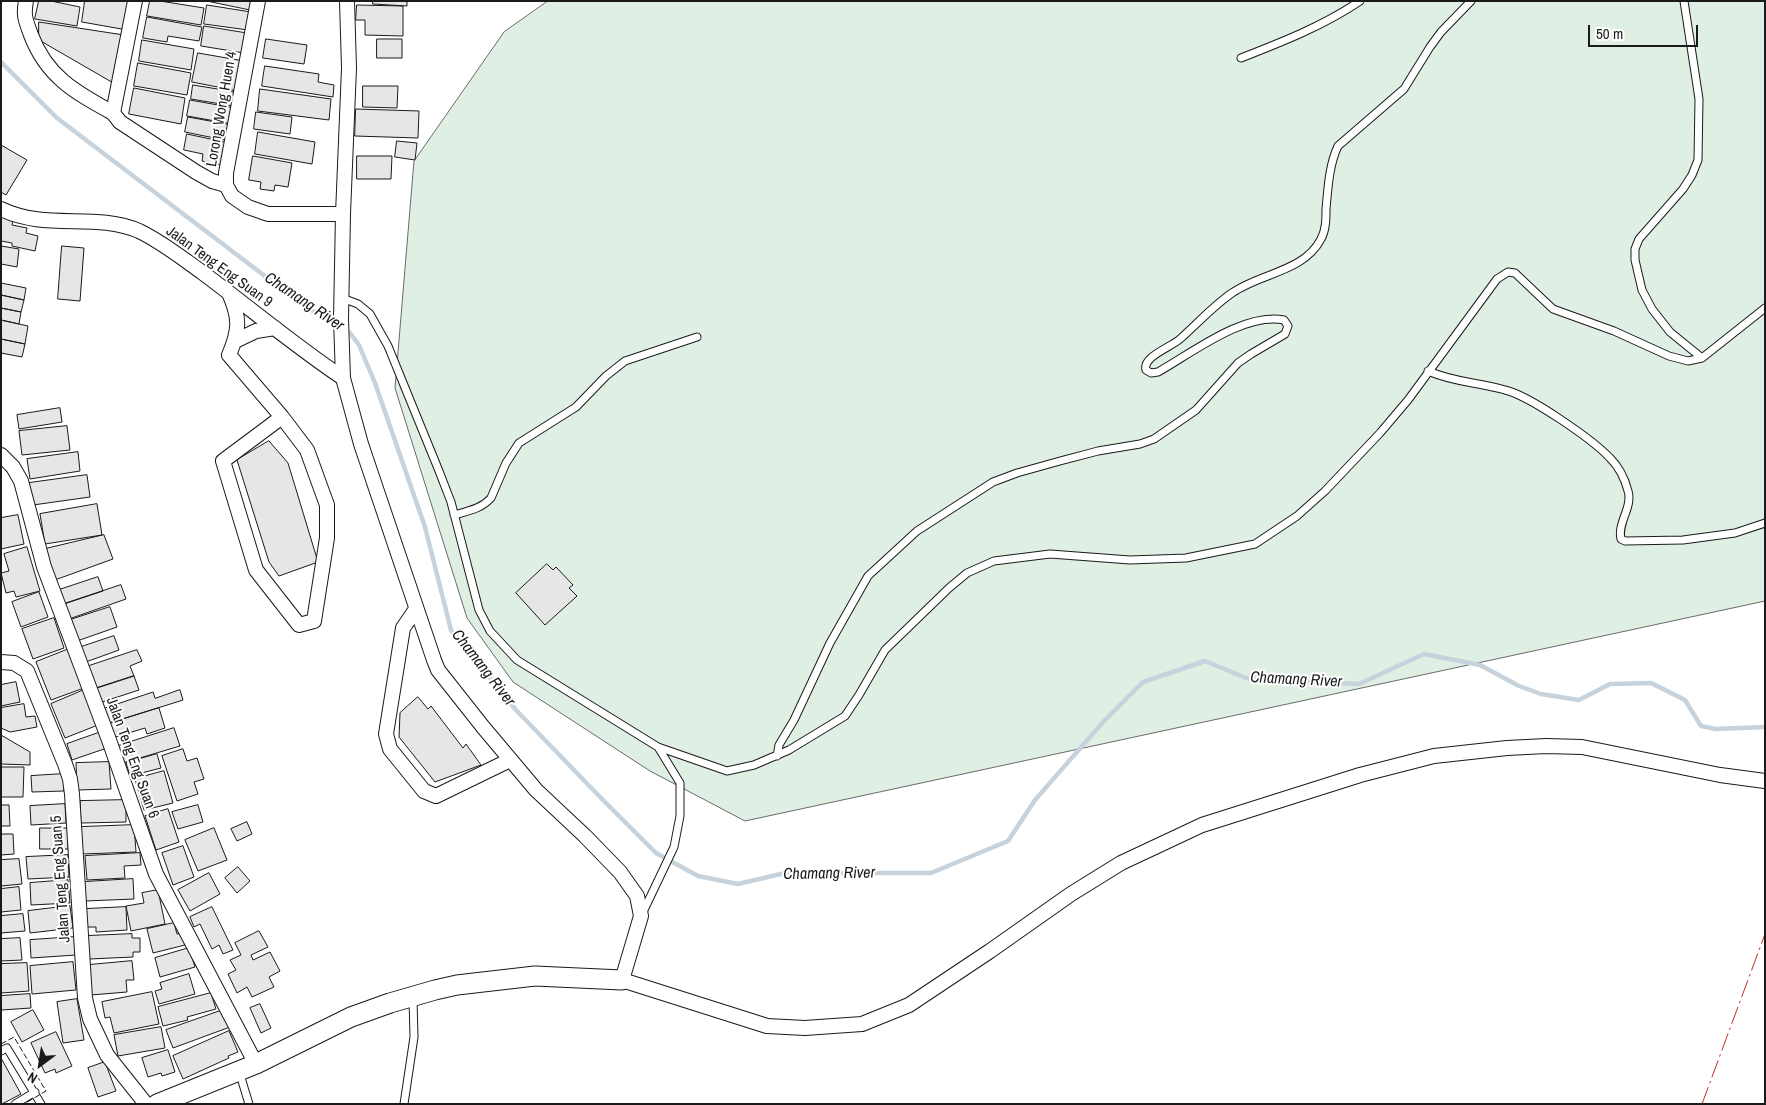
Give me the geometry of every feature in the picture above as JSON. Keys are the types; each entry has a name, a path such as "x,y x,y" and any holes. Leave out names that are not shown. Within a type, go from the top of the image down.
{"street":[{"path":"26,1 24,13 38,52 53,71 75,91 112,113 120,122 196,172 212,181 226,185"},
{"path":"112,113 135,1"},
{"name":"Lorong Wong Huen 4","path":"258,1 226,172 226,185 232,196 240,202 268,214 343,214"},
{"path":"347,1 349,68 343,214 341,347 343,378 361,444 438,670 536,790 586,836 620,872 637,896 641,916 622,980"},
{"name":"Jalan Teng Eng Suan 9","path":"1,209 20,218 39,221 127,226 154,239 343,378"},
{"path":"229,293 238,320 235,341 229,355 282,418 307,450 326,505 327,538 314,621 299,625 256,570 223,461 282,418"},
{"path":"235,341 256,331 275,328"},
{"name":"Jalan Teng Eng Suan 6","path":"1,455 13,467 21,481 44,567 109,740 156,874 256,1064"},
{"path":"416,608 403,628 386,734 390,749 424,791 436,796 510,760"},
{"name":"Jalan Teng Eng Suan 5","path":"1,662 14,663 27,671 70,779 85,998 90,1019 107,1055 146,1104"},
{"path":"157,1104 256,1064 351,1017 413,996 457,985 535,976 622,980 767,1026 805,1028 862,1024 909,1005 990,952 1070,894 1121,863 1202,825 1360,775 1434,756 1507,748 1546,746 1582,748 1720,775 1765,781"}],"lane":[{"path":"1241,58 1314,27 1360,1"},
{"path":"777,756 779,745 794,720 830,643 868,576 917,531 992,482 1051,463 1098,451 1140,444 1154,439 1196,410 1238,364 1285,334 1288,326 1284,320 1273,318 1259,320 1221,335 1158,372 1151,373 1146,370 1145,366 1147,361 1172,346 1230,294 1254,281 1291,266 1314,250 1324,232 1329,178 1334,154 1338,146 1404,89 1440,32 1470,1"},
{"path":"1684,1 1698,92 1698,160 1692,175 1683,189 1639,239 1635,250 1635,260 1642,290 1652,309 1670,332 1702,358"},
{"path":"342,298 362,307 370,314 399,372 436,462 454,515 479,610 490,631 503,647 517,660 658,747 727,771 754,765 777,756 845,716 885,650 967,573 994,561 1050,554 1130,560 1186,558 1255,544 1297,516 1352,464 1397,413 1497,279 1512,272 1522,279 1546,304 1561,313 1614,331 1678,359 1702,358 1765,308"},
{"path":"454,515 477,508 491,498 512,452 519,443 576,407 617,367 631,359 697,337"},
{"path":"1428,371 1446,379 1511,392 1538,406 1599,447 1616,465 1628,491 1628,504 1620,532 1621,539 1625,541 1683,540 1735,533 1765,524"},
{"path":"641,916 674,847 680,816 680,783 658,747"},
{"path":"404,1104 414,1037 413,996"},
{"path":"1,1051 7,1048 41,1104"},
{"path":"239,1071 249,1104"},
{"path":"14,1104 35,1092"}],"green space":[{"path":"548,1 1765,1 1765,601 745,821 650,771 513,682 467,618 395,388 414,161 504,32"}],"building":[{"path":"39,1 51,1 80,7 77,26 35,19"},
{"path":"85,1 131,1 127,30 82,22"},
{"path":"150,1 204,8 201,25 147,16"},
{"path":"207,1 254,1 252,10"},
{"path":"373,1 407,1 407,6 373,4"},
{"path":"207,5 251,12 248,30 204,24"},
{"path":"357,5 403,6 403,36 365,35 365,20 356,20"},
{"path":"147,17 202,27 199,41 168,36 167,42 143,38"},
{"path":"39,22 124,35 115,84 39,40"},
{"path":"204,26 247,33 244,53 201,46"},
{"path":"266,39 307,45 304,64 263,58"},
{"path":"377,39 402,39 402,58 377,58"},
{"path":"142,40 194,49 191,70 139,61"},
{"path":"198,53 244,61 238,91 192,82"},
{"path":"138,63 191,73 187,95 134,86"},
{"path":"265,66 319,74 318,82 334,85 333,97 262,86"},
{"path":"193,85 236,92 233,106 191,99"},
{"path":"363,86 398,86 397,108 363,107"},
{"path":"134,88 185,98 181,124 129,114"},
{"path":"260,89 331,99 329,120 258,111"},
{"path":"190,100 235,108 232,124 187,116"},
{"path":"356,109 419,111 418,138 355,136"},
{"path":"256,112 292,117 290,134 254,129"},
{"path":"188,117 232,125 229,141 185,132"},
{"path":"258,132 315,142 312,164 255,154"},
{"path":"187,134 229,143 225,166 202,161 203,154 184,150"},
{"path":"397,141 417,143 415,160 395,157"},
{"path":"1,145 27,160 6,195 1,192"},
{"path":"253,156 292,163 288,187 275,185 274,191 260,189 261,182 249,180"},
{"path":"357,156 392,156 391,179 357,179"},
{"path":"1,210 14,216 12,225 27,228 26,233 38,236 35,251 12,246 12,243 1,241"},
{"path":"1,246 19,249 17,267 1,264"},
{"path":"62,246 84,248 80,301 58,299"},
{"path":"1,283 26,288 24,300 1,295"},
{"path":"1,295 24,300 21,312 1,308"},
{"path":"1,308 21,312 19,324 1,320"},
{"path":"1,320 28,326 25,344 1,339"},
{"path":"1,339 25,344 22,357 1,353"},
{"path":"60,408 62,422 19,429 17,415"},
{"path":"67,426 70,450 22,455 19,431"},
{"path":"269,441 288,463 318,562 279,576 269,562 237,460"},
{"path":"78,452 80,471 30,479 27,459"},
{"path":"87,475 90,497 33,505 29,483"},
{"path":"97,504 102,535 45,544 40,514"},
{"path":"18,515 24,544 1,549 1,518"},
{"path":"104,535 113,559 52,581 41,550"},
{"path":"27,547 40,591 16,597 14,591 6,593 1,573 9,571 4,554"},
{"path":"547,564 553,570 556,567 573,585 569,588 577,596 545,625 516,593"},
{"path":"98,577 103,591 64,604 59,590"},
{"path":"121,585 126,599 69,619 64,604"},
{"path":"39,592 48,617 21,627 12,602"},
{"path":"110,607 117,627 77,641 70,620"},
{"path":"54,618 64,648 33,659 22,629"},
{"path":"114,636 119,650 83,663 78,648"},
{"path":"69,649 84,688 51,700 36,662"},
{"path":"137,650 142,661 130,666 134,676 94,689 86,667"},
{"path":"134,676 139,690 99,703 94,689"},
{"path":"16,682 20,702 1,706 1,685"},
{"path":"84,690 98,725 65,738 51,704"},
{"path":"180,690 183,700 107,724 102,709 153,692 155,698"},
{"path":"418,697 428,709 431,706 463,748 466,744 481,765 435,782 399,737 400,713"},
{"path":"24,704 26,717 35,716 37,727 10,732 1,728 1,708"},
{"path":"159,708 165,728 147,734 145,728 112,738 107,724"},
{"path":"174,728 180,746 123,763 118,746"},
{"path":"101,732 107,748 72,760 67,744"},
{"path":"1,735 30,752 30,765 1,764"},
{"path":"183,749 187,761 197,758 204,779 194,782 198,794 177,801 162,756"},
{"path":"157,754 161,768 130,776 126,763"},
{"path":"109,762 111,789 77,790 76,763"},
{"path":"1,767 24,767 23,797 1,797"},
{"path":"164,771 173,803 144,810 135,779"},
{"path":"63,774 64,791 32,792 31,776"},
{"path":"126,800 126,822 81,823 80,801"},
{"path":"65,804 66,823 31,825 30,806"},
{"path":"1,805 9,805 10,826 1,826"},
{"path":"198,805 203,822 178,829 172,812"},
{"path":"168,809 179,842 156,850 145,816"},
{"path":"247,822 252,834 237,841 231,829"},
{"path":"134,825 136,852 82,854 81,827"},
{"path":"40,828 68,828 68,849 40,849"},
{"path":"214,828 227,860 198,871 185,840"},
{"path":"1,834 13,834 14,854 1,855"},
{"path":"183,846 194,877 173,885 162,853"},
{"path":"140,853 141,865 124,866 125,878 87,880 85,856"},
{"path":"68,855 69,877 28,879 26,857"},
{"path":"19,859 22,884 1,886 1,860"},
{"path":"238,867 250,881 237,893 225,878"},
{"path":"209,873 220,894 190,911 178,890"},
{"path":"133,879 134,899 85,901 84,882"},
{"path":"68,880 70,903 31,905 30,883"},
{"path":"19,887 21,910 1,912 1,889"},
{"path":"158,890 165,924 131,931 126,906 144,903 142,893"},
{"path":"70,906 73,928 30,933 28,911"},
{"path":"126,907 127,930 96,932 96,927 87,927 86,909"},
{"path":"212,907 233,950 223,954 219,945 212,949 200,924 194,927 190,917"},
{"path":"23,914 25,931 1,933 1,916"},
{"path":"174,923 177,934 182,933 185,945 153,953 147,929"},
{"path":"259,931 268,947 251,955 253,960 270,952 280,971 269,977 274,987 252,997 247,987 237,993 228,974 236,970 230,960 241,955 235,943"},
{"path":"132,934 132,938 140,938 140,952 133,952 133,957 89,959 87,936"},
{"path":"75,937 76,955 31,958 30,940"},
{"path":"20,938 22,960 1,961 1,939"},
{"path":"189,948 195,967 160,977 155,958"},
{"path":"132,961 134,980 126,980 127,992 91,995 89,965"},
{"path":"73,962 76,990 32,994 30,966"},
{"path":"27,963 29,991 1,993 1,964"},
{"path":"189,974 195,994 159,1004 155,991 162,989 160,983"},
{"path":"152,992 159,1024 114,1033 110,1017 105,1018 102,1002"},
{"path":"211,993 216,1009 187,1017 188,1020 163,1026 158,1007"},
{"path":"30,994 31,1008 1,1010 1,996"},
{"path":"77,999 84,1040 63,1043 57,1002"},
{"path":"260,1004 271,1028 261,1033 250,1008"},
{"path":"33,1010 44,1030 22,1042 11,1022"},
{"path":"223,1010 230,1027 173,1048 166,1030"},
{"path":"161,1027 165,1048 118,1056 114,1035"},
{"path":"229,1031 238,1052 183,1079 173,1056"},
{"path":"56,1032 72,1066 56,1073 55,1069 45,1073 31,1043"},
{"path":"168,1050 175,1072 162,1076 161,1073 148,1077 142,1058"},
{"path":"1,1058 21,1094 2,1104 1,1104"},
{"path":"105,1062 116,1091 98,1097 88,1068"}],"waterway":[{"name":"Chamang River","path":"1,62 57,118 303,305 350,333 359,345 375,383 425,527 451,630 516,710 656,853 698,876 738,884 785,873 931,873 1008,841 1035,800 1104,721 1143,682 1205,661 1246,678 1359,684 1424,654 1480,665 1519,686 1541,694 1579,700 1610,684 1651,683 1685,700 1701,726 1716,729 1765,727"}],"fence":[{"path":"1,1044 14,1037 46,1091 24,1104"}],"power":[{"path":"1702,1104 1765,934"}]}
